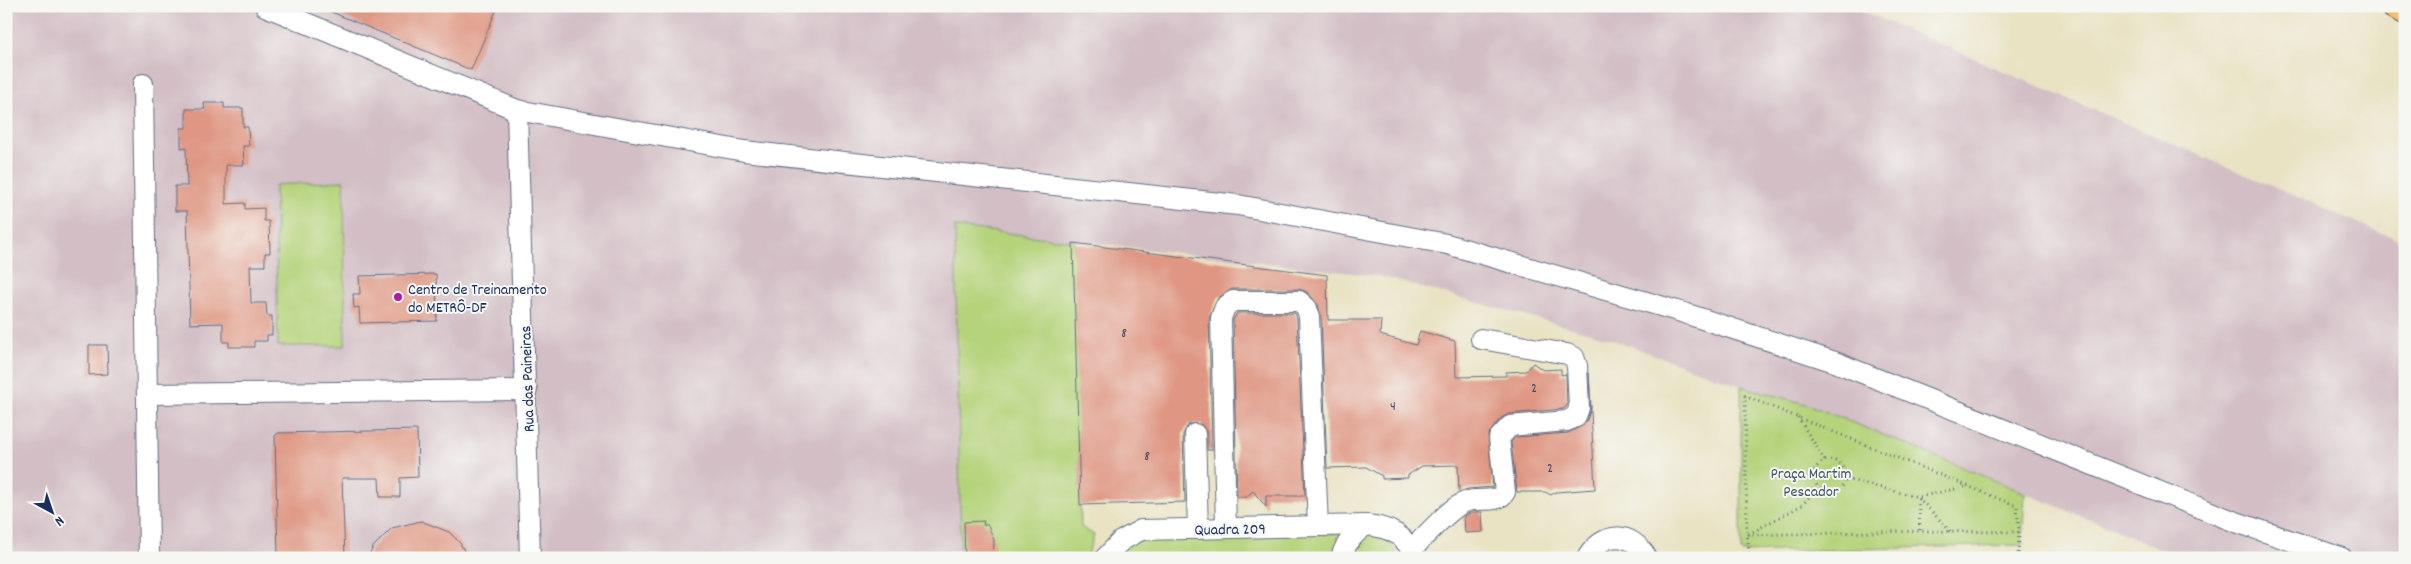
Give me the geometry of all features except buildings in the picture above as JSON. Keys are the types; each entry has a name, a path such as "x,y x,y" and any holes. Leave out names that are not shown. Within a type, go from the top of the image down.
{"main road":[{"path":"2394,6 2405,11"}],"street":[{"path":"265,6 517,110 744,151 1238,205 1447,244 1681,312 1834,362 2233,521 2342,558"},
{"path":"143,84 150,558"},
{"name":"Rua das Paineiras","path":"517,110 530,558"},
{"path":"1226,528 1221,318 1225,307 1233,301 1299,301 1306,308 1309,316 1318,526"},
{"path":"1414,553 1459,505 1472,500 1498,499 1503,497 1505,492 1499,438 1503,432 1510,426 1567,421 1576,416 1579,408 1577,366 1574,357 1567,354 1481,340"},
{"path":"148,394 526,390"},
{"path":"1195,434 1198,529"},
{"path":"1341,558 1343,550 1353,535 1366,525"},
{"name":"Quadra 209","path":"1105,558 1121,541 1141,530 1366,525 1391,529 1403,538 1414,553"},
{"path":"1587,558 1601,541 1622,538 1633,541 1641,548 1647,558"}],"path":[{"path":"1750,558 1747,535 1745,396 2017,506 2018,558"},
{"path":"1798,417 1825,461"},
{"path":"1825,461 1838,462 1846,472 1844,486 1831,493 1818,487 1814,480 1814,472 1818,465 1825,461"},
{"path":"1846,479 1918,497 1970,486"},
{"path":"1747,535 1802,504 1818,487"},
{"path":"1918,497 1920,530"},
{"path":"1918,497 1951,532"},
{"path":"1747,535 1920,530 2019,532"}],"shaded area":[{"path":"6,6 1851,6 2405,243 2405,558 2184,558 1809,405 1741,386 1608,338 1450,295 1379,276 955,227 961,558 6,558"}],"green space":[{"path":"344,181 345,346 278,346 275,185"},
{"path":"955,227 1074,241 1081,527 1094,535 1087,558 961,558"},
{"name":"Praça Martim Pescador","path":"1741,386 1809,405 2025,493 2022,545 1741,552"},
{"path":"1369,533 1389,542 1400,558 1110,558 1133,537"},
{"path":"1602,547 1625,547 1636,558 1592,558"}],"place":[{"name":"Centro de Treinamento do METRÔ-DF","path":"398,297"}]}
